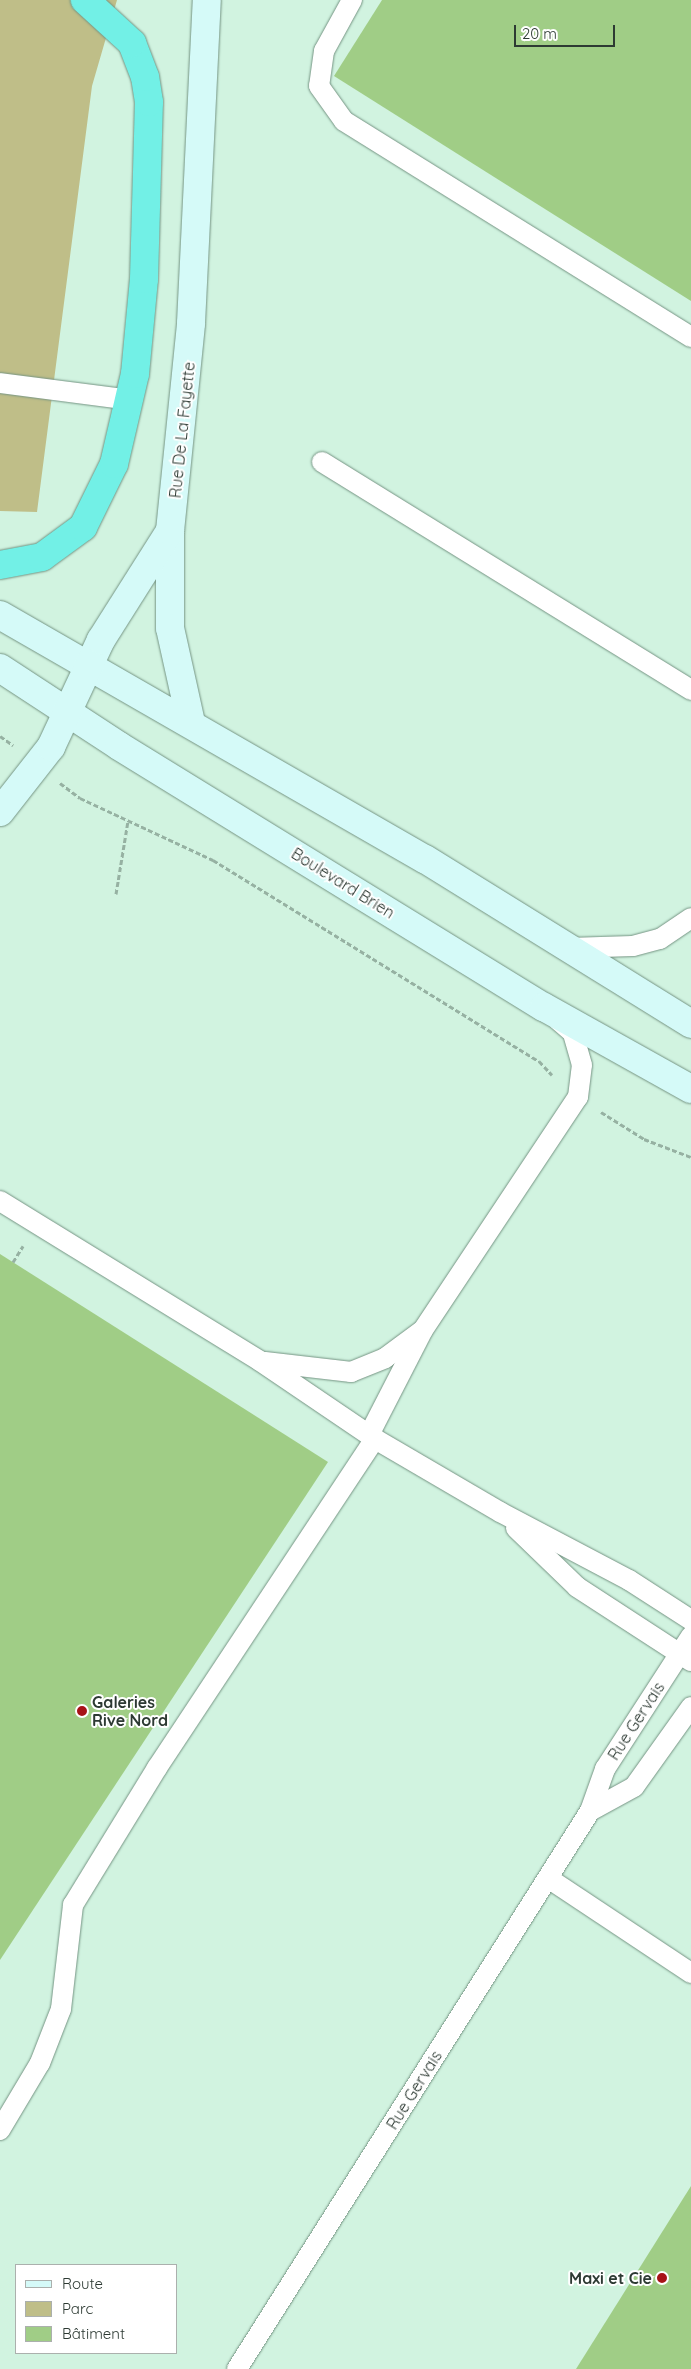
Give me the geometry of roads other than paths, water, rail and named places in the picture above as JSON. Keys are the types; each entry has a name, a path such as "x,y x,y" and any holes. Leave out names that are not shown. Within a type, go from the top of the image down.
{"highway":[{"path":"0,565 42,557 82,527 107,482 131,400 144,279 149,102 145,77 132,43 85,0"}],"main road":[{"name":"Rue De La Fayette","path":"0,812 39,765 70,713 89,665 170,531 192,323 207,0"},
{"path":"170,531 170,628 192,723"},
{"path":"0,615 192,723 569,948 691,1024"},
{"name":"Boulevard Brien","path":"0,668 544,1007 691,1089"}],"lane":[{"path":"352,0 324,51 319,86 344,121 691,337"},
{"path":"0,383 131,400"},
{"path":"322,462 691,690"},
{"path":"569,948 633,946 660,939 691,918"},
{"path":"0,2130 40,2063 61,2010 73,1905 157,1768 372,1437 423,1330 578,1097 582,1065 573,1033 544,1007"},
{"path":"0,1201 260,1361 372,1437 500,1512 629,1580 691,1620"},
{"path":"260,1361 351,1372 386,1358 423,1330"},
{"path":"500,1512 577,1587 686,1657"},
{"name":"Rue Gervais","path":"237,2369 590,1811 605,1769 686,1657 691,1636"},
{"name":"Rue Gervais","path":"590,1811 634,1787 691,1707"},
{"path":"548,1878 691,1973"}],"place":[{"name":"Galeries Rive Nord","path":"82,1711"},
{"name":"Maxi et Cie","path":"662,2278"}]}
